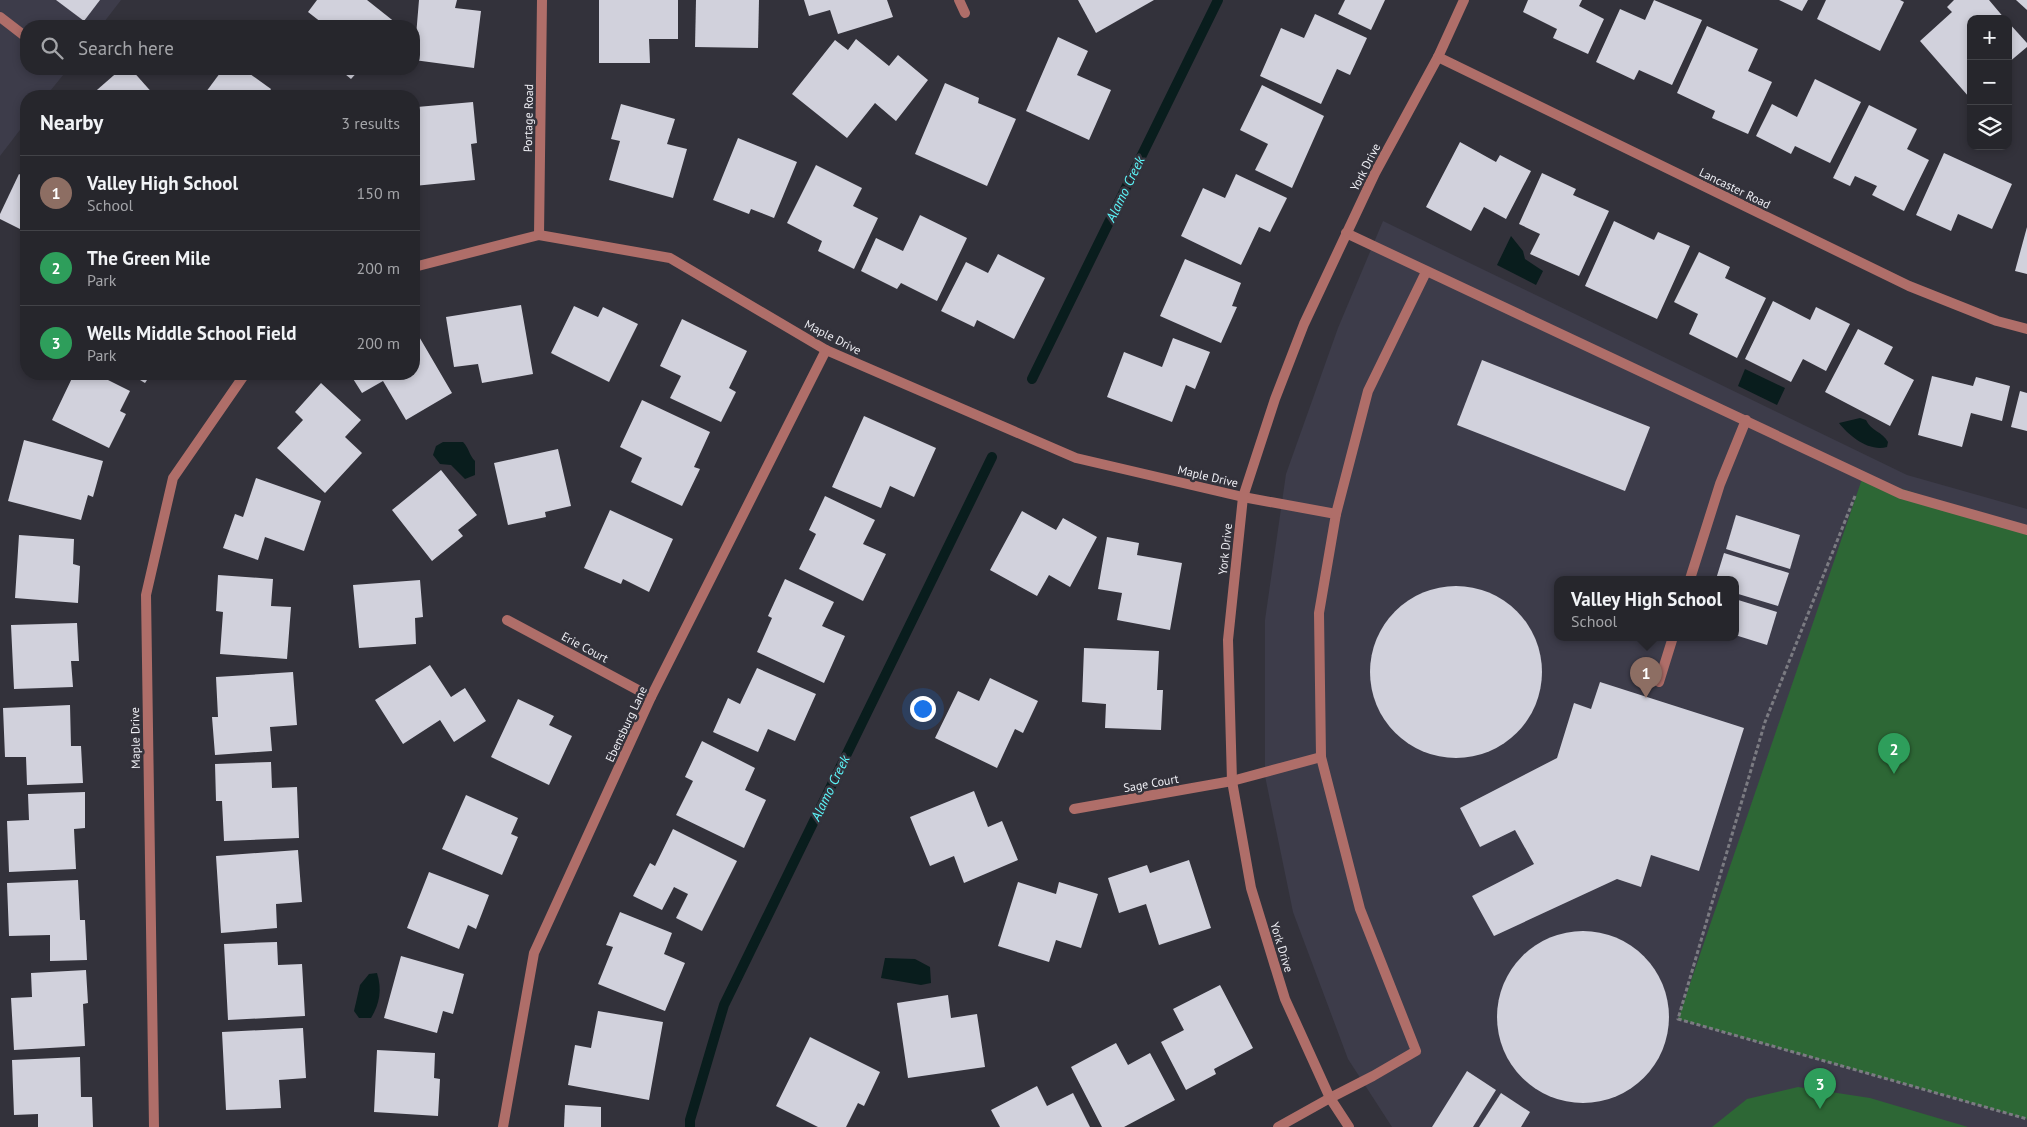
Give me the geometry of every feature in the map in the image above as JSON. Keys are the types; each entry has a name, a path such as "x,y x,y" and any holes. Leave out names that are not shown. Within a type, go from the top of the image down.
{"street":[{"name":"Portage Road","path":"539,235 542,0"},
{"path":"959,0 965,13"},
{"name":"York Drive","path":"1349,1127 1330,1098 1285,999 1251,888 1232,781 1228,640 1243,497 1278,391 1304,324 1346,233 1375,173 1438,57 1464,0"},
{"path":"0,17 20,32"},
{"name":"Lancaster Road","path":"1438,57 1909,286 1997,321 2027,329"},
{"path":"1346,233 1426,272 1571,337 1901,494 2027,530"},
{"name":"Maple Drive","path":"420,265 539,235 670,258 826,350 1076,458 1243,497 1336,514"},
{"path":"1278,1127 1373,1076 1416,1050 1360,909 1321,757 1319,613 1336,514 1368,391 1426,272"},
{"name":"Ebensburg Lane","path":"503,1127 534,953 651,697 826,350"},
{"name":"Maple Drive","path":"154,1127 146,595 173,478 241,380"},
{"path":"1691,576 1720,484 1746,420"},
{"name":"Erie Court","path":"507,620 651,697"},
{"path":"1659,682 1672,641"},
{"name":"Sage Court","path":"1074,809 1232,781 1321,757"}],"path":[{"path":"1863,476 1765,722 1678,1019 2027,1119"}],"shaded area":[{"path":"0,0 121,0 106,20 20,20 20,75 63,75 51,90 20,90 20,130 0,156"},
{"path":"1383,221 1907,475 2027,509 2027,1127 1392,1127 1348,1059 1293,912 1265,776 1265,620 1286,474 1338,328"},
{"path":"1511,236 1523,251 1525,259 1543,271 1536,285 1497,265"},
{"path":"1745,369 1785,388 1777,405 1738,386"},
{"path":"1860,418 1866,420 1871,427 1886,439 1888,442 1887,447 1873,447 1860,442 1839,423"},
{"path":"443,442 463,442 475,461 475,475 465,479 451,465 440,464 433,455 436,446"},
{"path":"885,958 915,959 930,967 931,983 921,985 881,978"},
{"path":"377,973 380,990 376,1007 371,1018 359,1018 354,1011 360,985 369,974"}],"green space":[{"path":"1863,476 2027,530 2027,1119 1678,1019"},
{"path":"1798,1087 1870,1098 1968,1127 1712,1127 1747,1099"}],"building":[{"path":"56,0 100,0 85,20"},
{"path":"317,0 367,0 392,20 318,20 308,12"},
{"path":"419,0 457,0 455,8 481,11 474,68 420,61 420,20 417,20"},
{"path":"599,0 678,0 678,39 649,39 650,63 599,63"},
{"path":"696,0 759,0 758,48 695,47"},
{"path":"804,0 887,0 893,17 838,34 830,10 809,16"},
{"path":"1078,0 1154,0 1096,33"},
{"path":"1345,0 1385,0 1371,30 1338,14"},
{"path":"1528,0 1582,0 1579,6 1604,19 1588,54 1553,38 1557,29 1523,12"},
{"path":"1654,0 1702,20 1672,85 1639,70 1634,80 1596,62 1620,9 1645,20"},
{"path":"1779,0 1808,0 1802,11"},
{"path":"1826,0 1900,0 1904,2 1880,51 1817,19"},
{"path":"1954,0 1989,0 2002,15 1967,15 1967,95 1920,41 1952,12 1947,7"},
{"path":"2016,0 2027,0 2027,10"},
{"path":"1315,14 1367,38 1350,75 1337,69 1321,104 1260,76 1281,28 1304,38"},
{"path":"1707,26 1758,49 1748,71 1772,82 1748,134 1712,118 1715,111 1677,93"},
{"path":"2012,26 2027,43 2027,47 2012,60"},
{"path":"1058,37 1088,51 1077,75 1111,90 1089,140 1026,111"},
{"path":"856,39 889,66 898,55 928,80 896,121 875,103 847,138 792,94 835,40 848,50"},
{"path":"114,75 136,75 150,90 97,90"},
{"path":"219,75 251,75 271,89 270,90 207,90"},
{"path":"346,75 355,75 351,79"},
{"path":"1815,79 1861,102 1830,163 1795,146 1791,154 1756,136 1772,104 1797,117"},
{"path":"945,83 979,98 978,103 1016,119 987,186 915,154"},
{"path":"1262,85 1324,116 1292,188 1255,170 1268,144 1240,130"},
{"path":"473,102 477,143 471,144 475,180 420,185 420,107"},
{"path":"621,104 675,119 667,144 687,149 673,198 609,180 620,141 611,139"},
{"path":"1869,105 1917,129 1907,149 1929,160 1904,211 1872,195 1877,186 1855,176 1850,186 1833,178"},
{"path":"738,138 797,162 774,218 751,209 749,214 713,200"},
{"path":"1460,142 1496,162 1500,155 1531,171 1506,219 1484,207 1471,231 1426,207"},
{"path":"1944,153 2012,184 1992,229 1958,214 1951,231 1916,215"},
{"path":"816,165 862,188 853,206 878,218 854,269 818,251 822,241 787,223"},
{"path":"1542,173 1576,189 1573,195 1609,211 1579,276 1530,254 1540,234 1519,224"},
{"path":"19,174 20,229 0,219 0,214"},
{"path":"1236,174 1287,198 1270,232 1259,227 1241,265 1181,236 1203,188 1225,198"},
{"path":"920,215 967,238 937,301 901,283 897,289 861,271 876,238 903,251"},
{"path":"1614,221 1654,240 1658,232 1690,246 1657,319 1585,286"},
{"path":"2027,227 2027,274 2015,271"},
{"path":"1699,252 1730,267 1725,278 1766,298 1737,358 1689,334 1698,314 1674,302"},
{"path":"998,254 1045,278 1014,339 977,320 974,327 941,311 966,262 988,273"},
{"path":"1185,259 1241,283 1232,306 1237,307 1221,343 1160,316"},
{"path":"1773,301 1810,320 1816,307 1850,324 1826,371 1803,359 1791,382 1745,359"},
{"path":"521,305 533,374 482,383 478,364 454,367 446,317"},
{"path":"574,306 598,317 603,307 638,324 609,382 551,353"},
{"path":"682,319 747,351 729,388 736,392 721,422 670,398 681,376 660,366"},
{"path":"1858,329 1893,347 1884,364 1914,380 1890,426 1825,392"},
{"path":"420,338 452,393 406,420 383,381 362,393 354,380 420,380"},
{"path":"1173,338 1210,352 1195,389 1186,385 1172,422 1107,397 1124,352 1162,367"},
{"path":"1482,360 1650,427 1625,491 1457,425"},
{"path":"1932,376 1973,386 1976,377 2010,386 2002,421 1971,413 1962,447 1918,435"},
{"path":"71,380 108,380 130,391 120,411 126,414 109,448 52,420"},
{"path":"321,383 361,420 345,437 362,453 325,493 277,448 303,420 295,412"},
{"path":"2020,391 2027,393 2027,431 2011,427"},
{"path":"642,400 710,432 694,467 700,469 682,506 631,482 642,458 620,447"},
{"path":"864,416 936,448 914,497 890,486 881,508 832,487"},
{"path":"24,440 103,461 93,497 88,495 81,520 8,501"},
{"path":"558,449 571,506 545,512 546,517 508,525 494,463"},
{"path":"441,470 477,515 458,530 463,536 432,561 392,510"},
{"path":"256,478 321,501 304,551 265,537 258,560 223,548 235,514 243,517"},
{"path":"825,496 875,520 863,544 886,554 863,601 799,569 816,534 809,530"},
{"path":"610,510 673,539 649,592 623,579 621,584 584,568"},
{"path":"1022,511 1056,530 1063,518 1097,537 1070,587 1049,575 1037,596 990,570"},
{"path":"1736,515 1800,535 1790,569 1726,549"},
{"path":"19,535 74,539 73,564 80,566 78,603 15,598"},
{"path":"1107,537 1139,543 1137,555 1182,563 1170,630 1117,620 1122,593 1098,589"},
{"path":"1724,553 1789,573 1778,606 1739,594 1739,576 1717,576"},
{"path":"218,575 273,579 271,606 291,607 287,659 220,654 223,612 216,611"},
{"path":"785,579 834,602 822,626 845,636 824,683 757,652 772,618 768,616"},
{"path":"420,580 423,617 415,618 416,644 359,648 353,585"},
{"path":"1456,586 1473,588 1489,593 1517,611 1535,639 1540,655 1542,672 1540,689 1535,705 1517,733 1489,751 1473,756 1456,758 1439,756 1423,751 1395,733 1377,705 1372,689 1370,672 1372,655 1377,639 1395,611 1423,593 1439,588"},
{"path":"1739,600 1777,612 1767,645 1739,636"},
{"path":"77,623 79,661 71,661 73,687 14,689 11,625"},
{"path":"1084,648 1159,651 1157,690 1163,690 1161,730 1105,728 1106,704 1082,702"},
{"path":"430,665 451,697 465,688 486,721 454,742 440,720 403,744 375,700"},
{"path":"757,668 816,694 795,741 768,729 758,752 713,732 728,698 740,704"},
{"path":"293,672 297,725 270,727 272,751 215,755 212,717 218,717 216,677"},
{"path":"990,678 1038,701 1023,733 1015,729 997,768 935,738 958,691 979,701"},
{"path":"1600,682 1744,728 1699,871 1651,855 1641,887 1617,879 1494,936 1472,896 1534,864 1515,830 1480,847 1460,808 1557,758 1574,703 1591,709"},
{"path":"518,699 554,716 549,725 572,736 549,785 491,757"},
{"path":"70,705 71,746 81,746 83,783 27,785 26,757 5,757 3,708"},
{"path":"702,741 755,768 745,790 766,800 744,848 676,815 693,781 685,777"},
{"path":"271,762 272,788 297,787 299,838 224,841 222,801 216,801 215,764"},
{"path":"974,791 988,827 1002,821 1018,860 964,883 954,856 930,866 910,817"},
{"path":"85,792 85,828 74,829 76,869 9,872 7,821 29,820 28,794"},
{"path":"466,795 518,818 511,834 518,837 502,875 442,849"},
{"path":"673,829 737,861 702,931 676,918 688,894 674,887 662,910 633,896 650,863 655,866"},
{"path":"298,850 302,902 276,904 277,928 221,933 216,856"},
{"path":"1189,860 1211,928 1159,945 1146,904 1119,913 1108,878 1147,865 1150,873"},
{"path":"429,872 489,895 476,929 468,925 459,949 407,928"},
{"path":"78,880 80,920 85,920 87,960 50,961 50,935 9,936 7,883"},
{"path":"1018,882 1056,894 1059,882 1098,894 1081,948 1056,940 1049,962 998,946"},
{"path":"620,912 672,933 664,954 685,963 665,1011 598,984 613,947 606,945"},
{"path":"1583,931 1600,933 1616,938 1644,956 1662,984 1667,1000 1669,1017 1667,1034 1662,1050 1644,1078 1616,1096 1600,1101 1583,1103 1566,1101 1550,1096 1522,1078 1504,1050 1499,1034 1497,1017 1499,1000 1504,984 1522,956 1550,938 1566,933"},
{"path":"277,942 278,965 302,964 305,1016 228,1020 224,944"},
{"path":"401,956 464,974 453,1014 443,1011 437,1033 384,1018"},
{"path":"86,970 88,1003 83,1004 85,1046 14,1050 11,998 32,997 31,973"},
{"path":"1220,985 1253,1048 1214,1069 1216,1074 1186,1090 1161,1042 1184,1030 1173,1009"},
{"path":"948,995 951,1018 977,1014 985,1067 908,1078 897,1003"},
{"path":"598,1011 663,1022 649,1100 568,1085 575,1045 591,1048"},
{"path":"303,1028 306,1078 279,1080 281,1108 226,1110 222,1032"},
{"path":"810,1037 880,1072 864,1106 858,1103 846,1127 818,1127 776,1106"},
{"path":"1116,1043 1128,1065 1150,1053 1175,1100 1124,1127 1102,1127 1071,1067"},
{"path":"377,1050 435,1053 434,1078 440,1079 438,1116 374,1112"},
{"path":"80,1057 81,1097 92,1097 93,1127 38,1127 38,1114 14,1115 12,1060"},
{"path":"1467,1071 1496,1090 1473,1127 1432,1127"},
{"path":"1037,1086 1047,1106 1073,1093 1090,1127 1000,1127 991,1110"},
{"path":"1501,1093 1530,1112 1521,1127 1479,1127"},
{"path":"565,1105 601,1107 601,1127 564,1127"}],"waterway":[{"name":"Alamo Creek","path":"1032,379 1218,0"},
{"name":"Alamo Creek","path":"690,1127 690,1120 724,1005 992,457"}],"place":[{"name":"Valley High School","path":"1646,698"},
{"name":"The Green Mile","path":"1894,774"},
{"name":"Wells Middle School Field","path":"1820,1109"}]}
